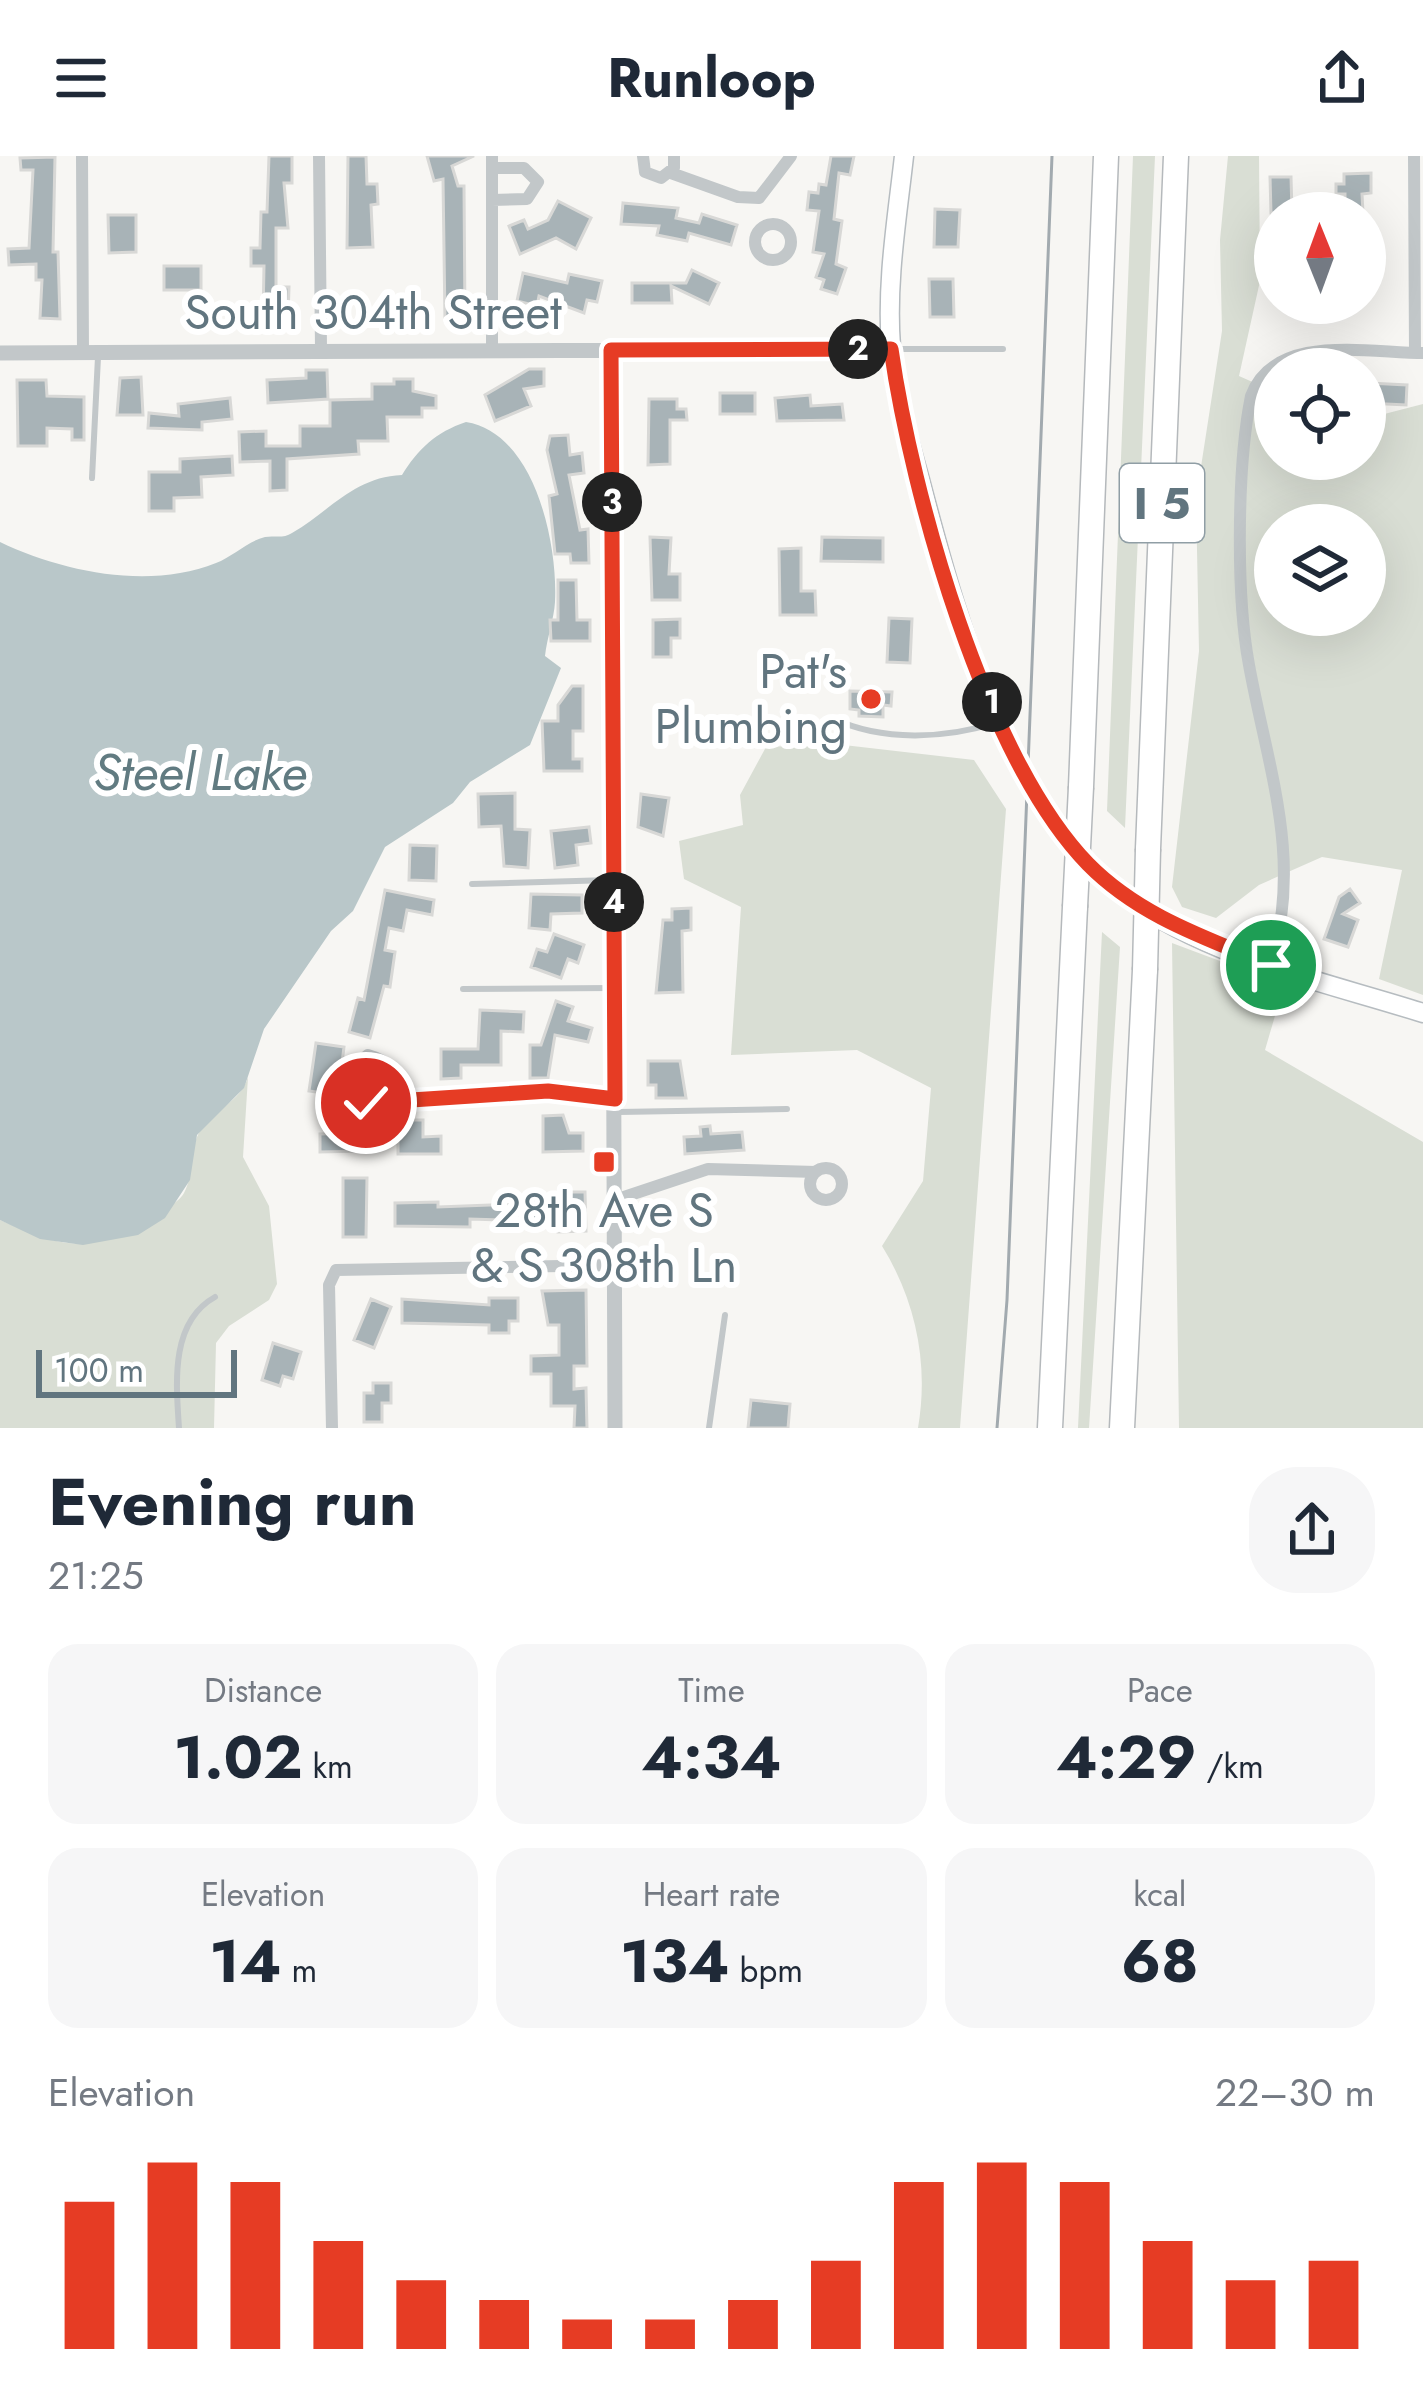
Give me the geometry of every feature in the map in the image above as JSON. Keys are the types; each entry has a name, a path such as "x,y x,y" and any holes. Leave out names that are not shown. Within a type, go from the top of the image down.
{"highway":[{"name":"I 5","path":"1050,1428 1106,156"},
{"name":"I 5","path":"1122,1428 1176,156"}],"main road":[{"path":"904,156 891,279 891,349 932,529 1000,721 1035,792 1090,866 1128,898 1179,928 1271,965 1423,1013"}],"street":[{"path":"82,156 91,353"},
{"path":"320,156 321,348"},
{"path":"643,156 650,176 671,173 738,197 759,198"},
{"path":"671,173 674,156"},
{"path":"759,198 791,156"},
{"path":"1271,965 1284,912 1286,854 1277,780 1246,642 1245,460 1251,396 1275,363 1317,352 1419,353 1417,159"},
{"path":"492,200 527,199 538,182 524,168 492,162 492,200 492,349"},
{"path":"759,198 768,225"},
{"name":"South 304th Street","path":"0,353 891,349"},
{"path":"611,350 615,1428"},
{"path":"415,1099 402,1076 377,1057 368,1055 352,1068 352,1100 415,1099 548,1091 615,1106"},
{"path":"616,1200 708,1169 816,1172"},
{"path":"332,1428 328,1285 336,1270 615,1265"}],"lane":[{"path":"891,349 1003,349"},
{"path":"91,353 92,478"},
{"path":"832,718 872,734 973,730 1000,721"},
{"path":"472,884 614,879"},
{"path":"463,989 614,988"},
{"path":"615,1106 787,1109"},
{"path":"179,1428 182,1342 196,1310 215,1297"},
{"path":"709,1428 725,1315"}],"shaded area":[{"path":"1133,156 1155,156 1125,828 1107,811"},
{"path":"1228,156 1259,156 1259,192 1254,192 1254,308 1239,376 1254,383 1254,480 1386,480 1386,414 1423,404 1423,995 1379,979 1402,870 1322,857 1259,885 1216,918 1182,907 1172,887 1199,651 1196,499 1222,331 1220,240"},
{"path":"835,744 974,760 1006,809 960,1428 918,1428 922,1380 917,1334 904,1289 882,1246 923,1181 931,1088 857,1050 731,1055 741,907 684,879 679,841 743,825 740,795 766,747"},
{"path":"1102,932 1120,947 1089,1428 1078,1428"},
{"path":"1172,943 1284,985 1265,1050 1423,1142 1423,1428 1179,1428"},
{"path":"248,1077 243,1157 269,1206 277,1284 269,1300 229,1326 216,1343 214,1428 0,1428 0,1220 59,1242 88,1242 167,1207 181,1197 187,1185 200,1131 239,1093"}],"water":[{"name":"Steel Lake","path":"466,422 490,431 525,468 538,494 552,551 555,602 545,656 561,668 530,745 470,782 453,803 385,847 353,911 331,931 264,1029 244,1088 197,1135 190,1180 165,1218 138,1235 83,1245 40,1239 0,1220 0,542 51,562 106,574 190,571 259,539 289,535 356,488 402,475 429,442"}],"building":[{"path":"269,156 292,156 292,183 284,183 288,228 276,228 276,287 289,287 288,317 263,317 264,266 251,266 251,248 260,248 261,212 267,212"},
{"path":"348,156 366,156 367,184 377,184 378,204 371,205 373,247 347,248"},
{"path":"427,156 474,156 452,166 458,186 464,186 465,320 445,321 443,179 434,181"},
{"path":"831,156 854,156 850,175 839,173 834,219 842,221 836,264 846,268 837,294 821,289 824,280 816,277 824,254 813,252 819,211 807,210 809,192 818,193 819,184 826,185"},
{"path":"55,157 53,252 58,252 60,319 40,318 42,280 36,280 36,264 9,265 8,249 29,248 33,170 21,170 20,158"},
{"path":"1371,173 1371,192 1336,192 1336,184 1344,184 1344,174"},
{"path":"1270,177 1291,177 1291,192 1270,192"},
{"path":"558,201 591,218 576,249 556,238 520,254 509,226 524,220 528,229 548,220"},
{"path":"623,203 678,208 676,218 699,223 702,214 737,225 731,245 689,233 687,241 657,235 659,226 621,224"},
{"path":"935,209 960,210 958,247 934,247"},
{"path":"108,215 136,215 136,252 109,253"},
{"path":"164,266 201,266 201,290 164,290"},
{"path":"692,270 719,283 709,304 671,286 672,303 632,303 632,283 686,283"},
{"path":"523,273 567,283 569,274 602,281 597,302 587,300 584,313 539,296 537,306 517,301"},
{"path":"929,279 953,279 954,317 930,317"},
{"path":"529,369 544,369 544,386 524,389 531,406 495,421 485,395"},
{"path":"306,370 327,370 328,399 268,403 267,380 306,378"},
{"path":"141,377 143,415 117,415 120,378"},
{"path":"394,379 413,379 413,391 436,396 436,408 422,408 422,417 387,417 388,441 358,441 359,454 287,459 287,490 270,491 270,461 240,462 239,432 266,431 266,446 300,446 300,426 330,426 330,400 372,399 372,384 394,384"},
{"path":"17,380 46,380 47,396 84,397 84,440 72,440 72,429 47,428 47,446 18,446"},
{"path":"1386,384 1407,385 1406,405 1386,404"},
{"path":"720,393 755,393 755,414 720,414"},
{"path":"810,395 811,406 842,404 844,420 777,421 775,398"},
{"path":"230,398 232,419 202,422 202,430 148,428 149,413 179,416 178,404"},
{"path":"649,399 677,399 677,409 686,409 687,420 670,420 670,464 648,465"},
{"path":"568,435 570,455 582,453 584,473 569,475 580,530 588,529 589,563 571,563 570,554 555,554 549,496 557,494 547,450 550,436"},
{"path":"232,456 233,475 201,477 202,497 174,498 174,511 149,511 149,472 180,472 180,459"},
{"path":"650,537 671,538 669,574 680,574 680,600 652,600"},
{"path":"822,537 883,538 883,562 821,561"},
{"path":"801,548 801,591 815,591 816,615 780,615 779,549"},
{"path":"558,580 576,580 577,620 590,620 590,641 551,641 550,620 558,620"},
{"path":"889,618 912,619 910,663 887,662"},
{"path":"680,619 680,638 671,638 671,657 653,657 653,620"},
{"path":"572,686 583,686 583,731 573,731 573,759 582,759 582,771 544,771 542,721 558,721 558,705"},
{"name":"Pat's Plumbing","path":"850,691 892,692 891,706 883,705 883,717 859,716 859,710 850,709"},
{"path":"515,793 515,829 530,830 528,868 504,866 501,826 479,827 478,794"},
{"path":"641,794 669,798 663,836 638,827"},
{"path":"589,827 591,843 576,845 578,865 555,868 551,831"},
{"path":"410,845 437,846 436,881 409,880"},
{"path":"1350,889 1360,903 1343,914 1358,920 1348,947 1324,939 1339,897"},
{"path":"385,890 434,900 432,915 407,910 403,931 389,928 385,950 395,952 390,987 384,986 370,1038 349,1032 358,998 364,1000"},
{"path":"531,894 582,895 582,913 551,914 550,930 529,928"},
{"path":"691,908 691,930 682,931 683,992 656,993 663,920 672,920 672,909"},
{"path":"554,934 584,945 578,963 568,959 561,978 531,967 537,949 547,952"},
{"path":"556,1001 573,1007 568,1021 592,1028 588,1042 555,1035 548,1078 530,1078 530,1045 541,1045"},
{"path":"480,1010 524,1012 523,1032 501,1031 501,1065 461,1065 461,1078 441,1079 441,1049 478,1049"},
{"path":"316,1043 344,1047 338,1095 309,1091"},
{"path":"648,1061 680,1061 686,1098 656,1098 656,1085 648,1085"},
{"path":"563,1115 569,1133 583,1133 583,1151 543,1152 543,1116"},
{"path":"398,1120 423,1120 423,1137 441,1136 441,1154 398,1154"},
{"path":"710,1126 711,1134 742,1132 744,1150 685,1154 684,1137 701,1136 700,1127"},
{"path":"362,1133 362,1151 320,1152 320,1134"},
{"path":"343,1178 367,1178 366,1237 343,1237"},
{"path":"570,1192 585,1192 586,1231 558,1232 558,1224 501,1226 501,1220 470,1219 470,1227 395,1226 395,1203 438,1202 438,1207 542,1203 542,1213 570,1213"},
{"path":"586,1290 587,1366 574,1366 574,1389 586,1388 587,1428 574,1428 575,1406 551,1406 551,1374 531,1374 531,1356 559,1355 559,1325 548,1325 542,1291"},
{"path":"489,1298 518,1298 518,1321 509,1321 509,1333 489,1333 489,1325 402,1323 402,1299 489,1305"},
{"path":"371,1299 391,1307 374,1348 354,1340"},
{"path":"273,1343 301,1352 293,1379 283,1376 280,1386 262,1380"},
{"path":"373,1383 391,1383 391,1403 382,1403 382,1422 364,1422 364,1393 373,1393"},
{"path":"751,1400 790,1404 788,1428 748,1428"}],"tram line":[{"path":"997,1428 1007,1300 1052,156"}],"place":[{"name":"Pat's Plumbing","path":"871,699"},
{"name":"28th Ave S & S 308th Ln","path":"604,1162"}],"route":[{"path":"366,1103 491,1099 512,1092 548,1091 615,1099 611,350 891,349 932,529 996,713 1035,792 1090,866 1128,898 1179,928 1271,965"}]}
